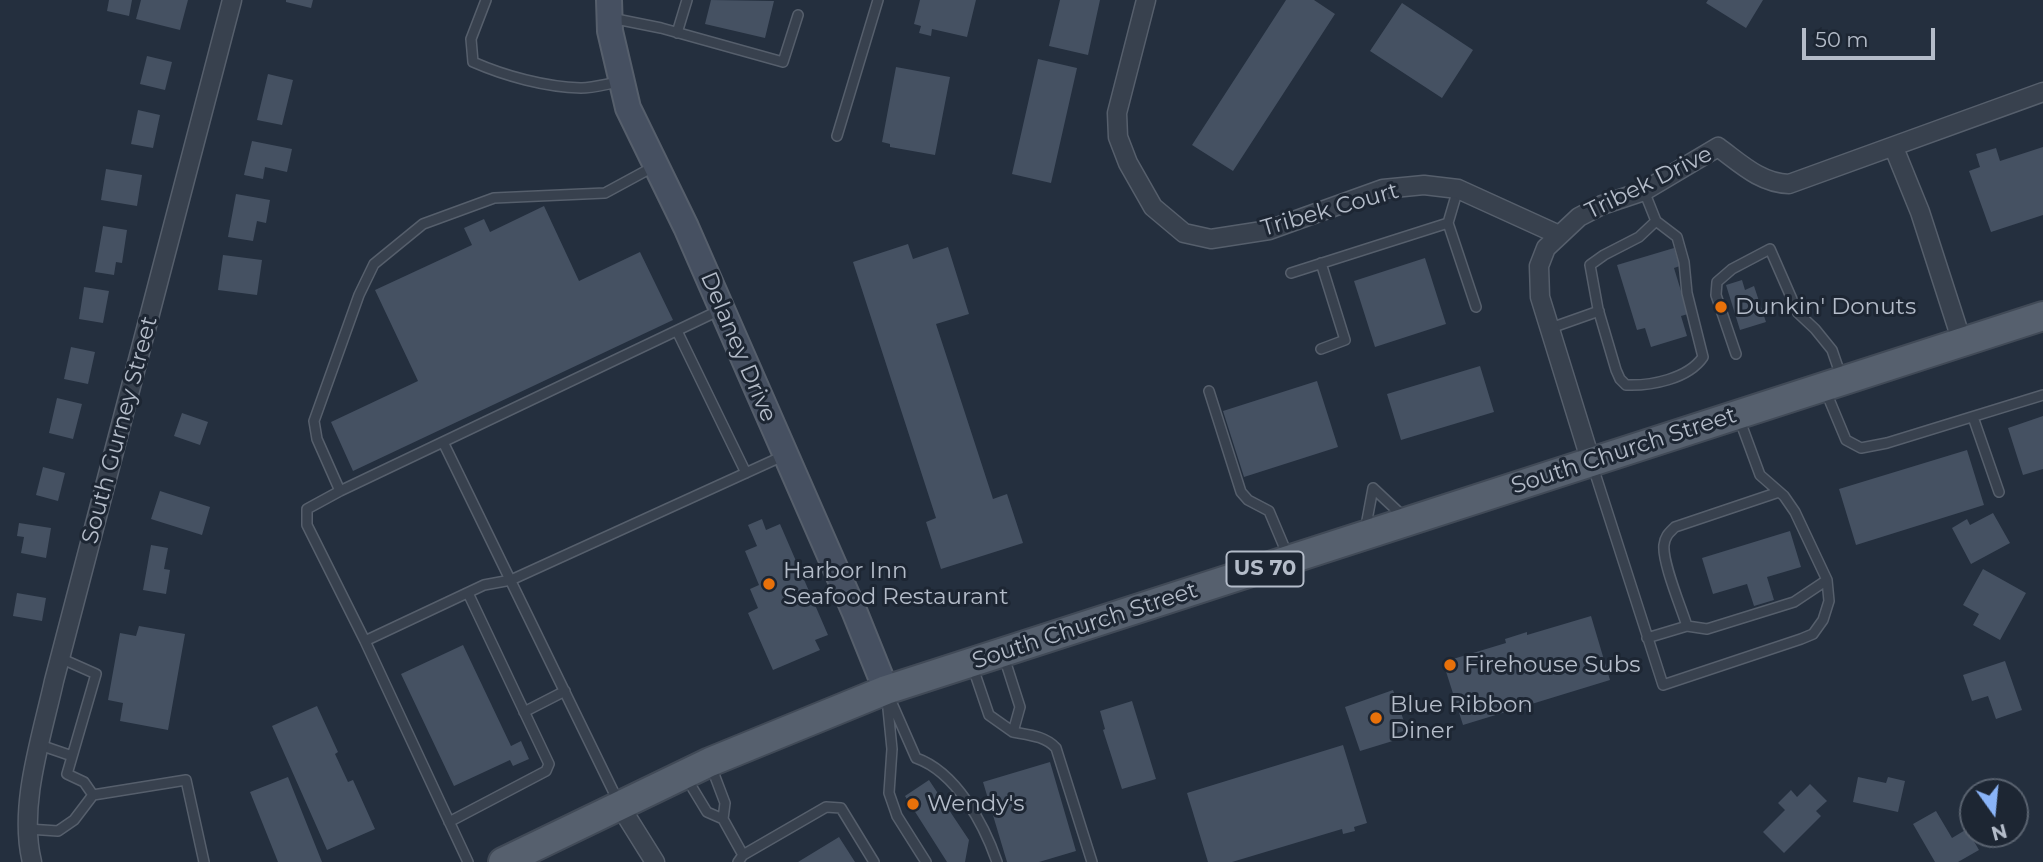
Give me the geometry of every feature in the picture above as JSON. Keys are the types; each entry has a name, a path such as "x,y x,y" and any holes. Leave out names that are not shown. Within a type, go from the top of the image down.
{"main road":[{"name":"South Church Street","path":"503,862 710,762 886,690 2043,316"}],"street":[{"name":"South Gurney Street","path":"32,862 28,830 29,795 60,658 232,0"},
{"name":"Tribek Court","path":"1146,0 1117,113 1118,137 1128,163 1153,206 1184,233 1211,239 1269,230 1383,189 1424,186 1458,188 1559,235"},
{"name":"Delaney Drive","path":"609,9 610,30 628,108 686,227 855,612 886,690"},
{"name":"Tribek Drive","path":"1591,462 1540,297 1539,265 1546,248 1579,217 1601,205 1644,191 1717,147 1760,178 1776,184 1789,184 2043,92"},
{"path":"1894,148 1920,212 1962,342"},
{"path":"620,806 655,862"}],"lane":[{"path":"486,0 471,39 473,62 515,76 565,86 584,88 621,82"},
{"path":"677,33 687,0"},
{"path":"837,136 878,0"},
{"path":"609,9 677,33 783,62 798,15"},
{"path":"340,491 317,439 314,421 359,295 374,264 423,224 494,198 605,193 655,166"},
{"path":"1458,188 1448,223 1476,307"},
{"path":"1644,191 1656,221 1677,237 1684,262 1686,293 1703,356 1696,366 1680,375 1644,386 1626,385 1616,370 1599,311 1590,265 1639,237 1656,221"},
{"path":"1291,273 1448,223"},
{"path":"1736,354 1716,295 1717,282 1732,269 1770,249 1798,313 1815,328 1832,350 1833,384 1846,440 1861,448 1887,443 2043,395"},
{"path":"1321,263 1345,340 1321,349"},
{"path":"468,862 365,640 307,525 307,509 722,309"},
{"path":"1548,328 1599,311"},
{"path":"677,331 746,473"},
{"path":"1209,391 1241,492 1248,500 1269,511 1290,561"},
{"path":"1591,462 1663,685 1813,634 1823,620 1829,601 1827,580 1795,512 1779,492 1760,475 1738,415"},
{"path":"1973,417 1999,492"},
{"path":"443,442 620,806"},
{"path":"365,640 484,585 511,580 785,456"},
{"path":"1364,537 1373,488 1409,522"},
{"path":"1687,626 1663,547 1666,535 1675,527 1779,492"},
{"path":"1647,638 1687,626 1707,629 1794,602 1827,580"},
{"path":"449,822 546,771 549,764 468,593"},
{"path":"1003,653 1020,707 1013,732"},
{"path":"60,658 96,674 67,774 84,782 93,795"},
{"path":"971,663 989,715 1013,732 1042,738 1056,748 1092,862"},
{"path":"886,690 892,749 888,793 897,816 926,862"},
{"path":"886,690 916,758 931,763 951,781 987,833 997,862"},
{"path":"524,712 565,691"},
{"path":"40,746 72,756"},
{"path":"710,762 725,803 723,819 741,858 826,807 841,808 874,862"},
{"path":"684,774 707,812 723,819"},
{"path":"28,830 58,831 74,820 93,795 186,780 204,862"}],"building":[{"path":"109,0 132,0 129,16 107,11"},
{"path":"141,0 188,0 180,30 136,19"},
{"path":"286,0 313,0 311,8"},
{"path":"711,0 774,1 765,38 705,24"},
{"path":"920,0 976,0 967,37 932,29 931,36 919,33 921,26 914,24"},
{"path":"1060,0 1100,0 1088,55 1049,46"},
{"path":"1286,0 1314,0 1335,14 1233,171 1192,145"},
{"path":"1708,0 1763,0 1746,28 1706,3"},
{"path":"1402,3 1473,50 1442,98 1370,51"},
{"path":"147,56 172,62 165,90 140,84"},
{"path":"1038,59 1077,68 1051,183 1012,174"},
{"path":"896,67 950,77 935,155 890,147 890,144 882,142"},
{"path":"268,74 293,80 282,125 257,120"},
{"path":"138,110 160,115 153,148 131,144"},
{"path":"252,141 292,149 287,172 265,167 263,179 244,175"},
{"path":"2043,147 2043,215 1991,232 1969,171 1980,167 1976,154 1996,148 2000,161"},
{"path":"106,169 142,175 137,206 101,200"},
{"path":"236,194 270,200 266,223 257,221 253,241 228,237"},
{"path":"544,206 579,281 640,252 673,320 353,471 331,422 418,381 375,290 472,245 464,228 484,219 490,232"},
{"path":"103,226 127,230 122,263 116,262 114,275 95,272"},
{"path":"908,244 913,259 948,247 969,314 936,324 993,499 1007,494 1023,543 941,569 926,522 936,518 853,262"},
{"path":"1674,248 1680,266 1674,268 1688,314 1681,316 1687,336 1651,347 1645,328 1637,330 1617,265"},
{"path":"223,255 262,260 257,295 218,290"},
{"path":"1425,258 1446,324 1375,347 1354,281"},
{"path":"1742,280 1745,290 1754,286 1766,322 1740,330 1726,285"},
{"path":"84,287 109,291 103,323 79,319"},
{"path":"71,347 95,352 88,384 64,379"},
{"path":"1480,366 1494,412 1401,440 1387,394"},
{"path":"1317,381 1338,447 1244,477 1223,411"},
{"path":"57,398 82,404 73,439 49,433"},
{"path":"182,413 208,422 200,445 174,436"},
{"path":"2043,416 2043,469 2023,475 2008,428"},
{"path":"1967,450 1984,505 1856,545 1839,489"},
{"path":"43,467 65,473 58,501 36,495"},
{"path":"160,491 210,507 202,535 151,519"},
{"path":"1993,513 2010,543 1971,564 1952,528 1967,519 1970,525"},
{"path":"762,519 766,530 780,524 828,635 815,640 820,650 773,670 748,613 758,608 750,589 759,585 745,551 757,546 748,525"},
{"path":"19,523 51,528 46,558 21,553 24,537 17,536"},
{"path":"1790,531 1801,567 1767,577 1774,600 1754,606 1747,584 1713,594 1702,558"},
{"path":"151,545 168,548 164,569 170,570 166,594 143,590"},
{"path":"1983,569 2026,593 2000,640 1973,625 1979,614 1963,605"},
{"path":"17,593 46,598 42,621 13,616"},
{"path":"1591,616 1610,680 1463,725 1443,662 1506,643 1505,639 1527,632 1527,635"},
{"path":"139,626 185,634 168,730 120,721 123,703 108,700 120,633 136,636"},
{"path":"463,645 511,746 521,741 529,759 513,766 510,760 454,786 401,674"},
{"path":"2005,661 2022,710 1996,719 1988,696 1972,701 1963,675"},
{"name":"Blue Ribbon Diner","path":"1393,690 1407,730 1394,734 1396,740 1360,751 1345,707"},
{"path":"1132,701 1156,779 1122,789 1103,730 1105,729 1100,711"},
{"path":"317,706 348,782 353,780 375,829 327,850 272,726"},
{"path":"1343,745 1367,823 1354,827 1355,831 1343,834 1342,829 1232,862 1208,862 1187,793"},
{"path":"1050,762 1076,851 1039,862 1007,862 983,782"},
{"path":"288,777 322,862 278,862 250,792"},
{"path":"1858,777 1886,783 1888,777 1905,781 1898,812 1853,802"},
{"path":"929,780 969,840 965,862 947,862 905,796"},
{"path":"1810,784 1827,801 1816,811 1821,816 1784,853 1763,832 1785,810 1778,803 1791,790 1797,797"},
{"path":"1936,811 1952,838 1959,834 1959,848 1979,850 1958,862 1935,862 1913,824"},
{"path":"839,837 855,862 798,862"}],"place":[{"name":"Dunkin' Donuts","path":"1721,307"},
{"name":"Harbor Inn Seafood Restaurant","path":"769,584"},
{"name":"Firehouse Subs","path":"1450,665"},
{"name":"Blue Ribbon Diner","path":"1376,718"},
{"name":"Wendy's","path":"913,804"}]}
